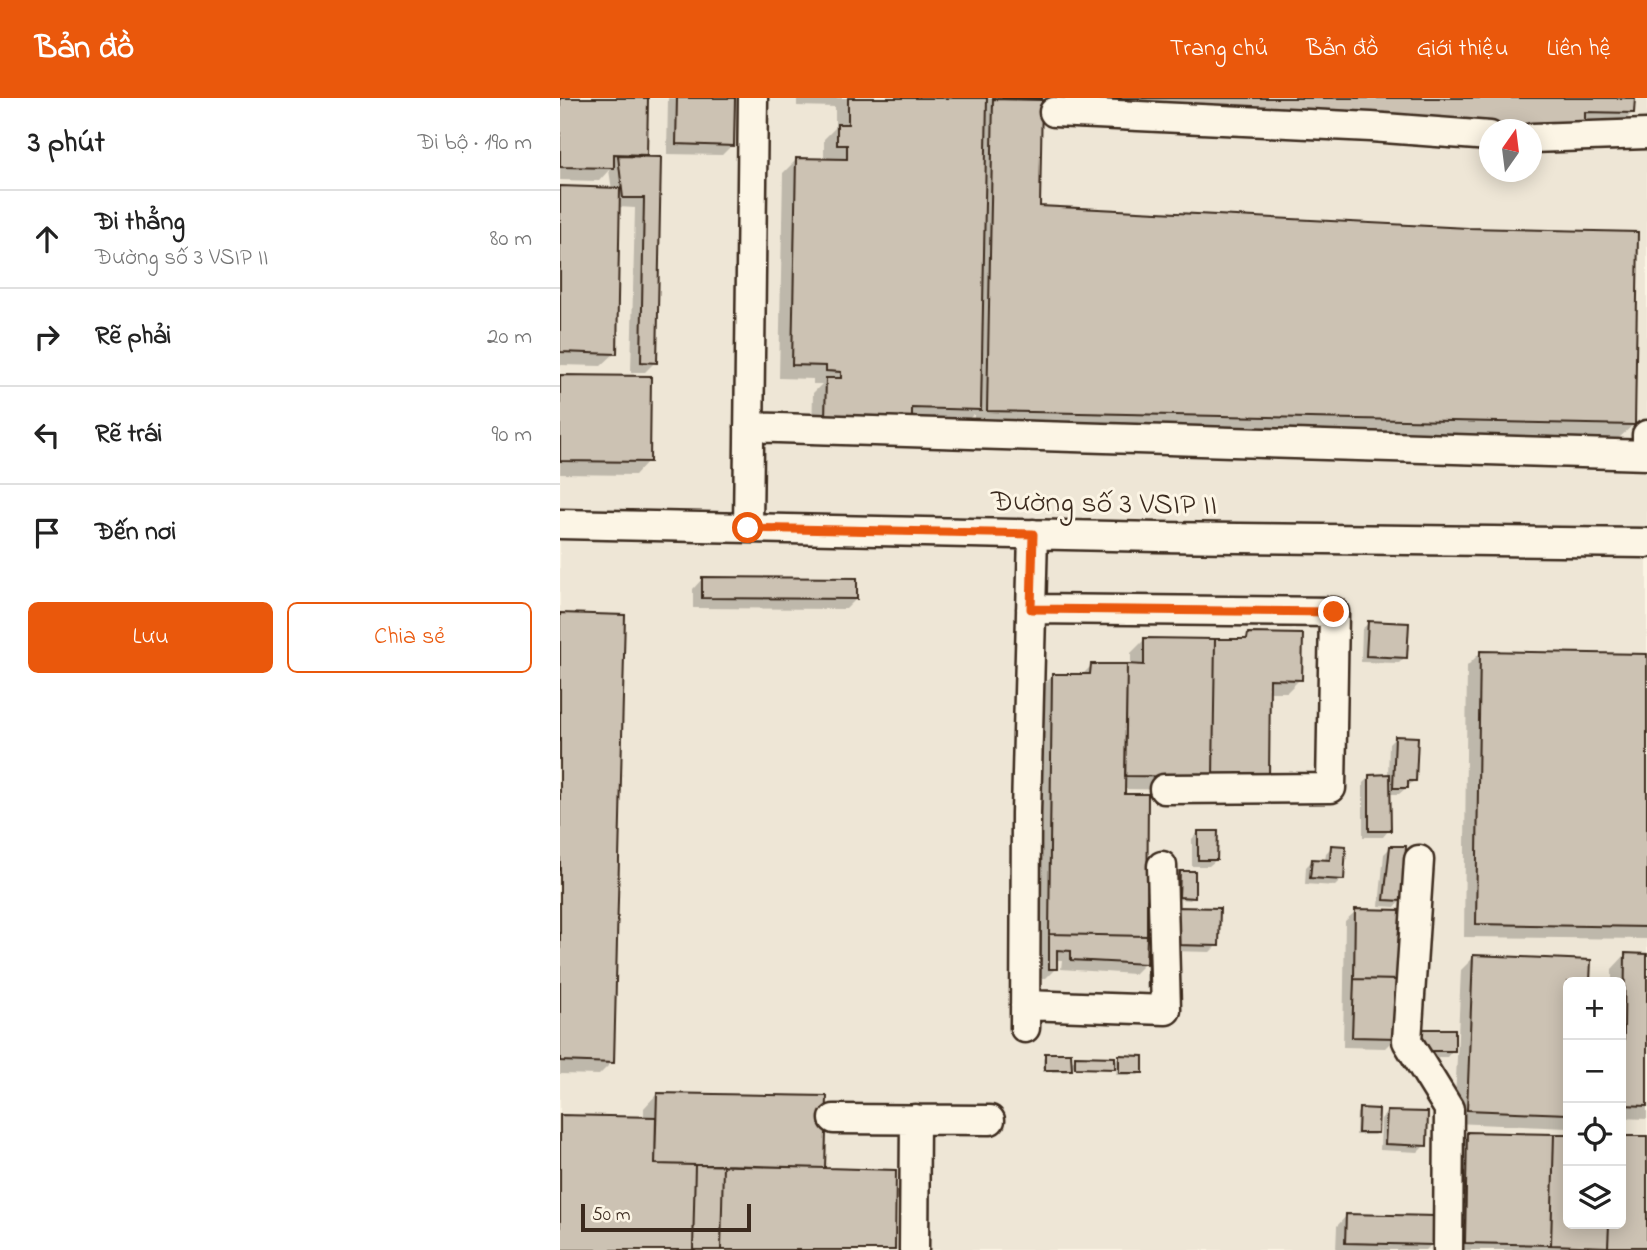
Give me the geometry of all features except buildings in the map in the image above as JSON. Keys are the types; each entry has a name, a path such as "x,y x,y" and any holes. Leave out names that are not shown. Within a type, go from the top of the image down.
{"street":[{"path":"748,528 753,98"},
{"path":"1054,112 1371,127 1479,135"},
{"path":"1542,138 1647,134"},
{"path":"749,426 1647,455 1647,435"},
{"name":"Đường số 3 VSIP II","path":"560,524 1647,543"},
{"path":"1033,534 1026,813 1025,1017 1166,1010 1162,866"},
{"path":"1031,609 1334,612 1331,788 1164,789"},
{"path":"1419,860 1407,1041 1449,1109 1448,1250"},
{"path":"834,1119 990,1119"},
{"path":"914,1250 915,1119"}],"shaded area":[{"path":"560,98 1647,98 1647,1250 560,1250"}],"route":[{"path":"748,528 1033,534 1031,609 1334,612"}]}
